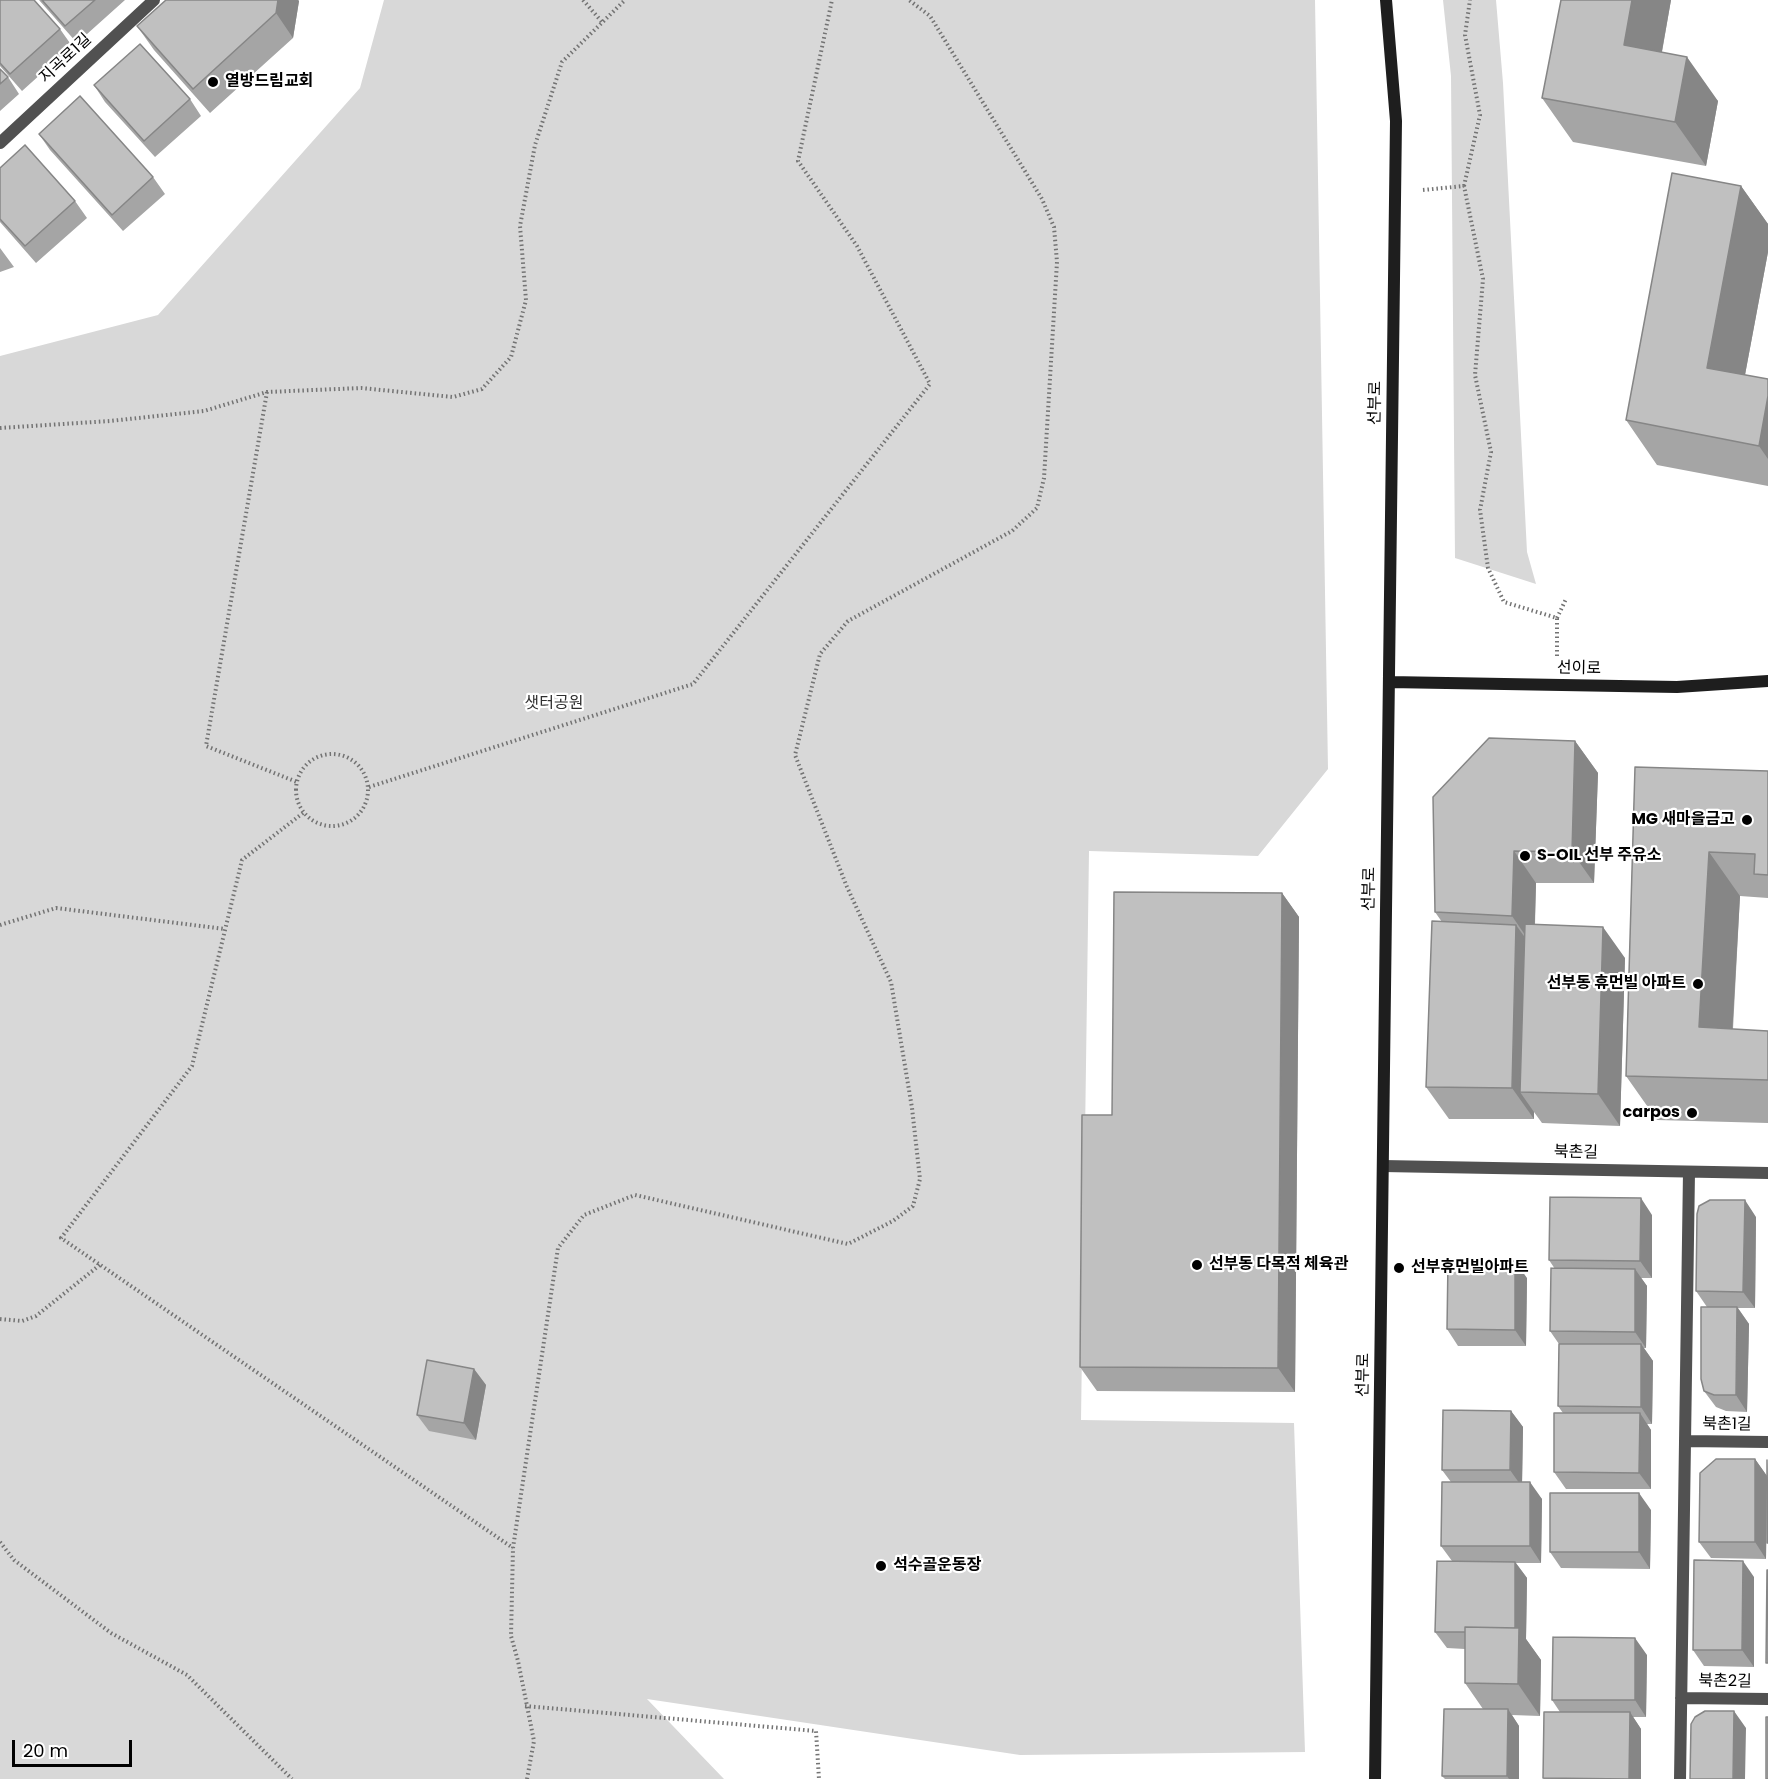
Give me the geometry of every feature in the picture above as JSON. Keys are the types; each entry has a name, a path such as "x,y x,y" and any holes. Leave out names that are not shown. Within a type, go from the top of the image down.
{"main road":[{"name":"선부로","path":"1375,1779 1396,121 1386,0"},
{"name":"선이로","path":"1389,682 1677,687 1768,681"}],"street":[{"name":"지곡로1길","path":"0,143 154,0"},
{"name":"북촌길","path":"1383,1167 1768,1173"},
{"path":"1680,1779 1689,1172"},
{"name":"북촌1길","path":"1685,1441 1768,1442"},
{"name":"북촌2길","path":"1681,1698 1768,1699"}],"path":[{"path":"583,0 602,22"},
{"path":"0,428 110,422 204,411 267,392 361,388 453,397 482,389 511,357 526,300 520,226 535,145 562,62 625,0"},
{"path":"369,788 693,684 930,384 857,246 798,161 832,0"},
{"path":"527,1779 534,1740 511,1636 513,1548 558,1248 584,1215 635,1195 848,1244 893,1221 913,1206 920,1179 912,1108 891,982 847,887 795,755 820,654 848,621 1012,531 1037,508 1044,478 1057,262 1054,227 1042,199 930,16 909,0"},
{"path":"1470,0 1465,35 1480,115 1464,186 1483,279 1475,375 1491,452 1480,510 1488,568 1504,602 1557,618"},
{"path":"1395,193 1464,186"},
{"path":"267,392 206,746 297,782"},
{"path":"1556,685 1557,618 1566,599"},
{"path":"324,754 337,754 359,765 366,775 369,788 368,800 355,819 345,825 322,826 303,813 296,791 297,782 304,768 313,759 324,754"},
{"path":"303,813 242,860 192,1066 61,1238 513,1548"},
{"path":"0,925 56,908 225,929"},
{"path":"0,1319 22,1322 36,1316 100,1264"},
{"path":"0,1542 14,1560 111,1633 187,1675 292,1779"},
{"path":"525,1706 816,1731 819,1779"}],"green space":[{"name":"샛터공원","path":"384,0 1315,0 1328,769 1258,856 1089,851 1081,1420 1294,1423 1305,1752 1020,1755 647,1699 724,1779 0,1779 0,356 158,315 360,88"},
{"path":"1443,0 1496,0 1503,83 1527,552 1536,584 1455,558 1451,76"}],"building":[{"path":"0,0 34,0 60,29 10,74 0,63"},
{"path":"42,0 95,0 65,26"},
{"path":"166,0 278,0 276,13 193,89 137,26"},
{"path":"1561,0 1632,0 1624,45 1687,57 1675,122 1542,98"},
{"path":"140,44 190,99 144,141 94,85"},
{"path":"0,69 8,77 0,84"},
{"path":"80,96 153,177 112,215 39,134"},
{"path":"25,145 75,201 25,246 0,219 0,168"},
{"path":"1672,173 1741,186 1707,368 1768,379 1768,396 1759,446 1626,420"},
{"name":"S-OIL 선부 주유소","path":"1489,738 1575,741 1572,852 1514,851 1512,916 1435,912 1433,797"},
{"path":"1635,767 1768,771 1768,875 1754,874 1755,854 1709,852 1699,1027 1768,1031 1768,1080 1626,1076"},
{"name":"선부동 다목적 체육관","path":"1114,892 1282,893 1278,1368 1080,1367 1082,1115 1112,1115"},
{"path":"1432,921 1516,925 1512,1088 1426,1087"},
{"path":"1525,924 1603,927 1598,1094 1520,1092"},
{"path":"1550,1197 1641,1198 1640,1261 1549,1260"},
{"path":"1710,1200 1745,1200 1743,1292 1696,1291 1697,1214 1699,1206"},
{"path":"1448,1261 1515,1261 1515,1330 1447,1329"},
{"path":"1551,1268 1635,1269 1635,1332 1550,1331"},
{"path":"1701,1307 1737,1307 1736,1395 1714,1395 1704,1391 1701,1379"},
{"path":"1559,1344 1641,1344 1641,1407 1558,1406"},
{"path":"427,1360 474,1369 464,1423 417,1415"},
{"path":"1443,1410 1511,1411 1510,1470 1442,1470"},
{"path":"1554,1413 1640,1413 1639,1473 1554,1472"},
{"path":"1716,1459 1755,1459 1755,1542 1699,1542 1700,1473"},
{"path":"1767,1460 1768,1543 1767,1543"},
{"path":"1442,1482 1530,1482 1530,1546 1441,1546"},
{"path":"1550,1493 1639,1493 1639,1552 1550,1552"},
{"path":"1694,1560 1743,1561 1742,1650 1693,1650"},
{"path":"1437,1561 1515,1562 1515,1628 1465,1627 1465,1632 1435,1632"},
{"path":"1767,1570 1768,1663 1766,1663"},
{"path":"1465,1627 1519,1628 1518,1684 1465,1683"},
{"path":"1553,1637 1635,1638 1635,1700 1552,1700"},
{"path":"1444,1709 1508,1709 1507,1776 1442,1776"},
{"path":"1705,1711 1734,1711 1733,1779 1690,1779 1691,1724 1695,1717"},
{"path":"1544,1712 1630,1712 1629,1779 1543,1778"},
{"path":"1766,1717 1768,1717 1768,1779 1766,1779"}],"place":[{"name":"열방드림교회","path":"213,82"},
{"name":"MG 새마을금고","path":"1747,820"},
{"name":"S-OIL 선부 주유소","path":"1525,856"},
{"name":"선부동 휴먼빌 아파트","path":"1698,984"},
{"name":"carpos","path":"1692,1113"},
{"name":"선부동 다목적 체육관","path":"1197,1265"},
{"name":"선부휴먼빌아파트","path":"1399,1268"},
{"name":"석수골운동장","path":"881,1566"}]}
